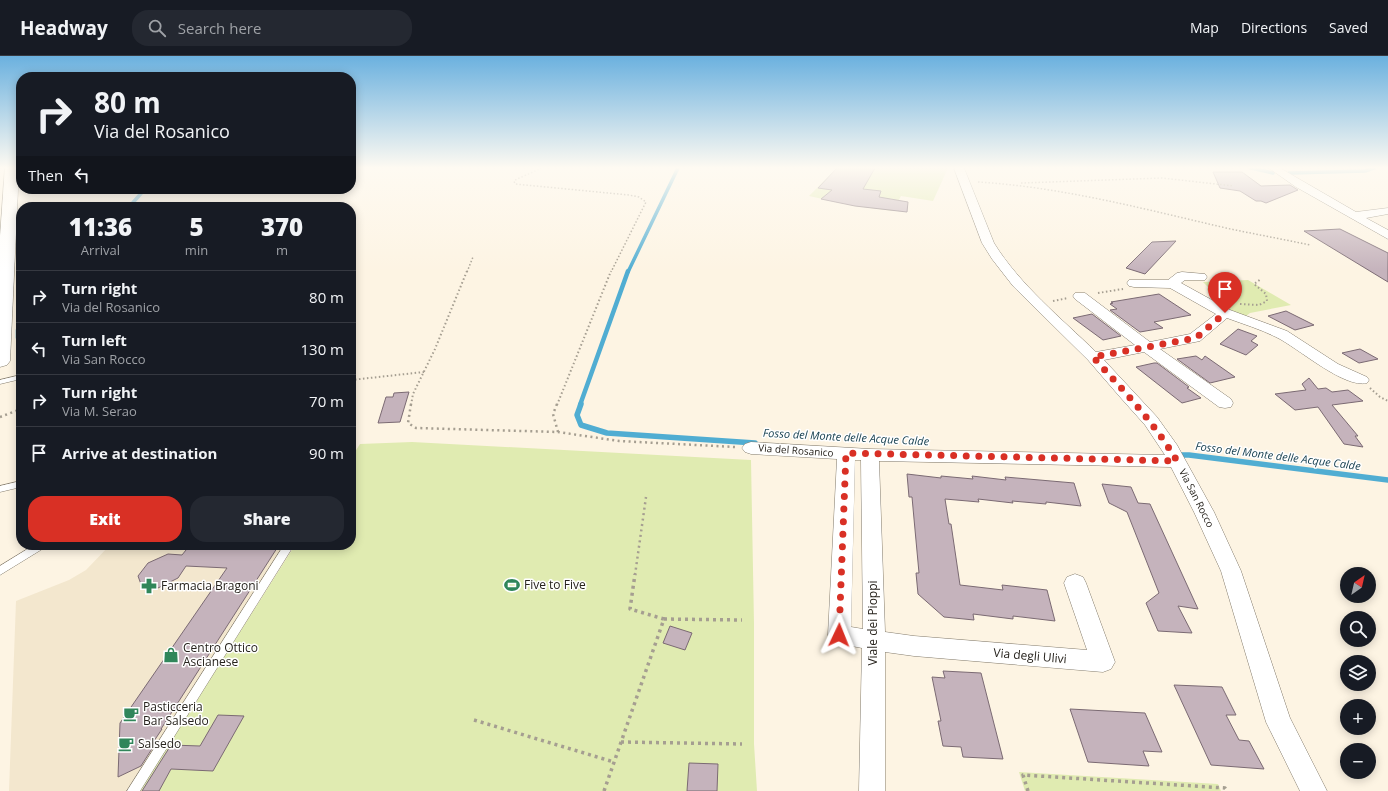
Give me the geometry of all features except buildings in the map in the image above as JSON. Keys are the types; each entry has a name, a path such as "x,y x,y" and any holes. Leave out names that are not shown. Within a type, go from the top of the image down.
{"main road":[{"path":"0,361 10,202"}],"street":[{"name":"Via San Rocco","path":"972,202 988,243 996,256 1018,284 1093,357 1151,421 1174,456 1204,512 1231,571 1279,722 1314,791"},
{"path":"1331,202 1388,235"},
{"path":"1355,216 1388,211"},
{"path":"1174,284 1174,280 1182,276 1200,277"},
{"path":"1134,283 1174,284 1178,288 1229,315 1282,334 1333,367 1361,380"},
{"path":"1080,296 1146,346 1226,403"},
{"path":"1093,357 1146,346 1196,338 1229,315"},
{"name":"Via del Rosanico","path":"751,448 870,455 1174,456"},
{"path":"846,453 839,635 873,640"},
{"name":"Viale dei Pioppi","path":"870,455 874,614 872,791"},
{"name":"Via degli Ulivi","path":"873,640 914,646 1103,662 1075,582"}],"lane":[{"path":"0,382 16,378"},
{"path":"0,489 16,485"},
{"path":"0,571 34,550"},
{"path":"133,791 286,550"}],"path":[{"path":"558,432 553,414 615,262 646,202"},
{"path":"1119,202 1310,245"},
{"path":"473,257 436,349 413,394 408,423 416,428 558,432 619,441 751,448"},
{"path":"1229,315 1237,306 1246,304 1260,304 1267,301 1266,294 1254,284 1261,278"},
{"path":"356,379 424,372"},
{"path":"1361,380 1380,397 1388,401"},
{"path":"0,417 16,411"},
{"path":"646,497 630,609 664,619 742,620"},
{"path":"604,791 664,619"},
{"path":"474,720 614,762"},
{"path":"621,742 742,744"},
{"path":"1028,791 1023,776 1226,788 1227,791"}],"shaded area":[{"path":"105,550 292,550 139,791 9,791 16,601 69,580 86,570"}],"green space":[{"path":"838,202 898,202 893,211"},
{"path":"1248,280 1291,305 1250,313 1245,317 1216,305 1225,304 1207,290 1208,287 1203,282"},
{"name":"Five to Five","path":"412,442 751,460 754,624 754,744 757,791 139,791 292,550 356,550 356,450 360,444"},
{"path":"1019,772 1218,784 1221,791 1025,791"}],"waterway":[{"name":"Fosso del Monte delle Acque Calde","path":"628,272 662,202"},
{"name":"Fosso del Monte delle Acque Calde","path":"580,405 628,271"},
{"name":"Fosso del Monte delle Acque Calde","path":"581,404 577,415 581,425 607,433 755,443"},
{"name":"Fosso del Monte delle Acque Calde","path":"1177,455 1189,455 1388,480"}],"place":[{"name":"Five to Five","path":"512,585"},
{"name":"Farmacia Bragoni","path":"149,586"},
{"name":"Centro Ottico Ascianese","path":"171,655"},
{"name":"Pasticceria Bar Salsedo","path":"131,714"},
{"name":"Salsedo","path":"126,744"}],"route":[{"path":"839,635 846,453 870,455 1177,461 1171,449 1151,421 1093,357 1146,346 1196,338 1225,313"}]}
